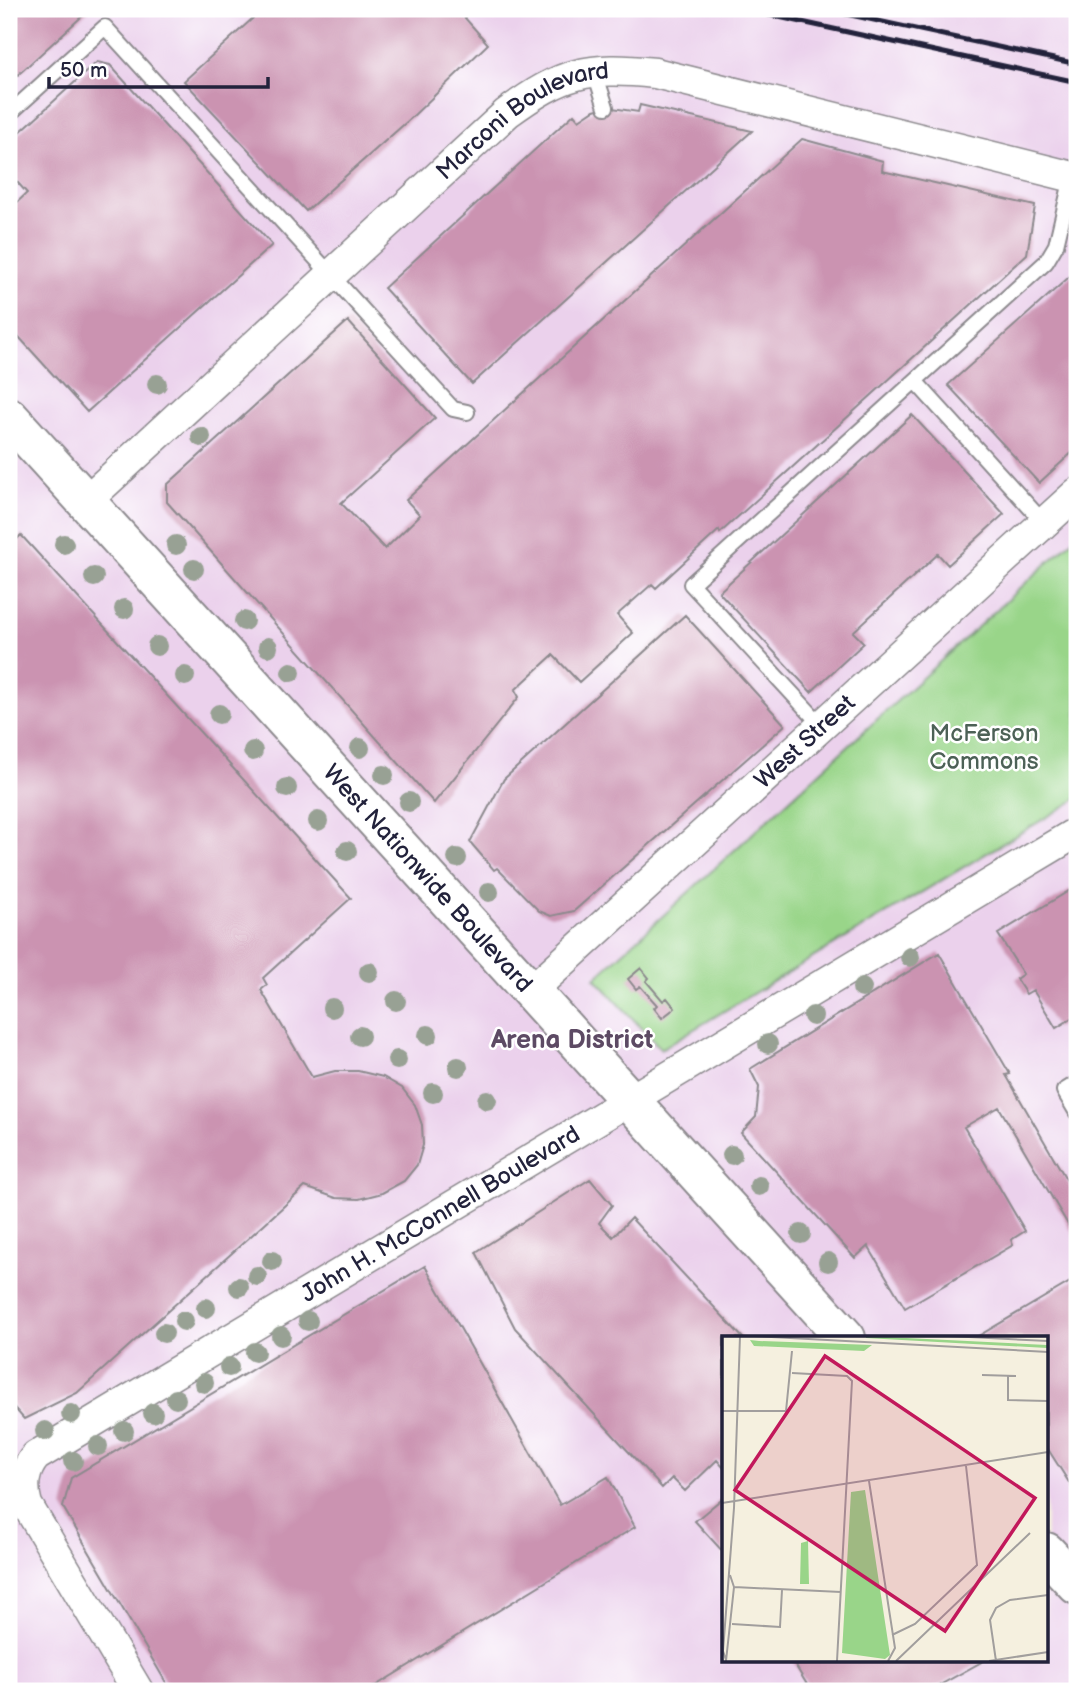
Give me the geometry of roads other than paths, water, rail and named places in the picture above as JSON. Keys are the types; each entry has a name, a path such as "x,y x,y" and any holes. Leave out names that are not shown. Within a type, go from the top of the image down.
{"street":[{"name":"Marconi Boulevard","path":"86,501 507,113 537,91 565,78 594,70 620,69 655,73 1075,177"},
{"name":"West Nationwide Boulevard","path":"9,418 844,1336"},
{"name":"West Street","path":"532,990 1077,493"},
{"name":"John H. McConnell Boulevard","path":"138,1691 27,1506 24,1482 31,1462 36,1457 1077,832"},
{"path":"1048,1554 1077,1586"}],"lane":[{"path":"9,114 105,27 453,410 467,412"},
{"path":"594,70 606,107"},
{"path":"822,726 691,584 1046,262 1056,245 1075,177"},
{"path":"915,381 1044,523"},
{"path":"1077,1083 1064,1091 1077,1113"}],"railway":[{"path":"742,9 1077,82"},
{"path":"823,9 1077,64"}],"district":[{"name":"Arena District","path":"572,1039"}],"park label":[{"name":"McFerson Commons","path":"984,747"}]}
